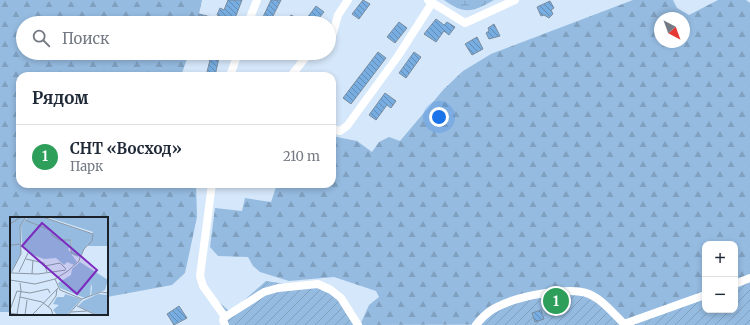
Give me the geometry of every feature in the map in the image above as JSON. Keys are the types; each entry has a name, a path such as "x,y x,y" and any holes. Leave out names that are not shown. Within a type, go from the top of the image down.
{"street":[{"path":"251,16 257,0"},
{"path":"336,22 338,15 348,0"},
{"path":"336,130 340,131 347,126 398,56 430,2 465,23 515,0"},
{"path":"231,72 236,60"},
{"path":"294,72 304,60"},
{"path":"211,188 200,276 203,286 225,321 264,292 278,288 318,284 331,290 341,298 358,325"},
{"path":"738,283 750,278"},
{"path":"476,325 482,316 500,305 525,297 544,294 571,291 595,297 624,324 702,296"}],"green space":[{"path":"0,0 202,0 199,16 16,16 16,60 187,60 182,72 16,72 16,188 196,188 197,217 185,273 172,285 108,297 108,217 10,217 10,312 0,312"},
{"path":"444,0 494,0 474,9 463,10"},
{"path":"633,0 673,0 677,8 684,12 654,12 654,48 690,48 690,14 718,0 746,0 750,3 750,278 738,283 738,241 702,241 702,296 624,324 360,325 369,305 379,297 376,291 334,277 289,281 260,272 253,266 248,257 218,256 210,247 215,208 242,211 245,198 271,202 276,188 336,188 336,137 357,141 372,152 379,142 389,137 400,141 444,89 463,71 491,54"},
{"path":"750,278 750,325 476,325 482,316 525,297 587,294 624,324 702,296 702,313 738,313 738,283"},
{"path":"266,281 298,286 318,284 331,290 358,325 225,325 220,303 228,310 233,310"}],"building":[{"path":"228,0 242,0 236,16 217,15 220,8 224,10"},
{"path":"271,0 281,0 273,16 263,16"},
{"path":"363,0 370,4 359,19 352,14"},
{"path":"550,1 554,8 551,10 553,14 549,18 544,15 541,16 537,7"},
{"path":"316,6 324,12 321,16 308,16"},
{"path":"436,19 444,25 447,22 455,27 449,35 444,31 436,42 424,34"},
{"path":"399,22 407,28 395,43 387,37"},
{"path":"494,24 500,36 489,39 486,33 489,31 488,28"},
{"path":"477,37 483,49 472,55 465,44"},
{"path":"378,52 386,58 351,104 343,98"},
{"path":"414,52 421,57 406,78 399,73"},
{"path":"210,60 218,60 216,72 207,72"},
{"path":"385,93 396,101 391,108 387,105 376,120 369,115"},
{"path":"179,306 187,318 174,325 167,314"},
{"path":"541,310 544,319 535,322 532,313"}],"place":[{"name":"СНТ «Восход»","path":"556,301"}]}
